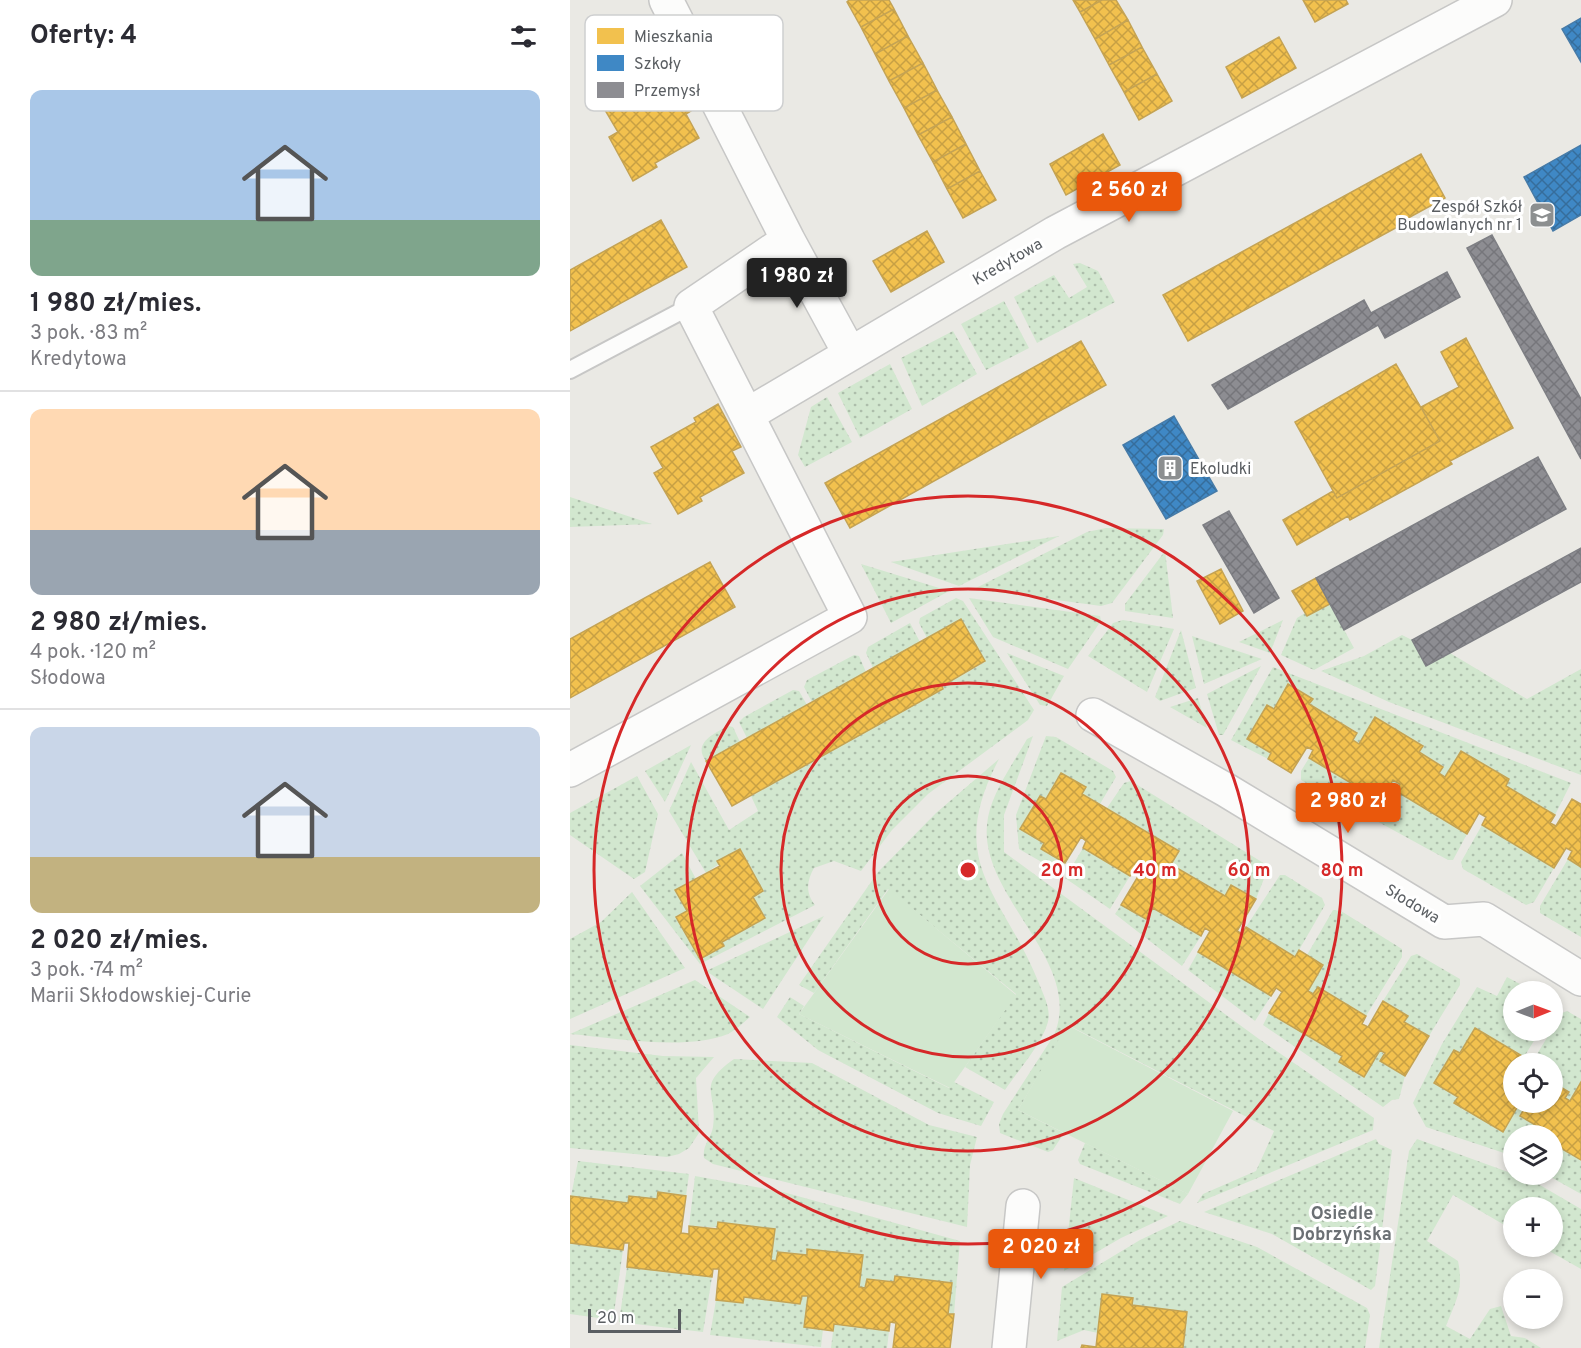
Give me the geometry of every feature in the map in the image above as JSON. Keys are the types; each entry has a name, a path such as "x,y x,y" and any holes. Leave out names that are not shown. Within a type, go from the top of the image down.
{"street":[{"path":"666,0 674,15"},
{"name":"Kredytowa","path":"747,415 1055,233 1495,0"},
{"path":"722,111 788,240 850,354"},
{"path":"570,770 849,616 691,306 788,240"},
{"name":"Słodowa","path":"1093,715 1226,790 1444,922 1484,919 1581,979"},
{"path":"1009,1348 1023,1206"}],"lane":[{"path":"570,370 691,306"}],"green space":[{"path":"1080,263 1098,271 1115,302 1037,343 1014,297 1054,275 1069,298 1087,287 1073,264"},
{"path":"1004,301 1029,348 986,370 961,324"},
{"path":"953,331 977,374 922,406 901,358"},
{"path":"890,364 912,409 860,438 838,393"},
{"path":"827,397 852,442 805,467 798,455 811,407"},
{"path":"570,497 652,524 570,527"},
{"path":"1106,528 1164,529 1163,535 1112,603 1101,606 974,589 1087,532"},
{"path":"1059,536 959,586 891,562"},
{"path":"1165,551 1173,618 1125,611 1125,604"},
{"path":"861,564 949,591 891,623"},
{"path":"956,598 963,601 1034,710 1028,720 928,794 892,830 861,871 834,861 814,868 808,886 815,905 700,964 640,886 682,853 696,879 675,890 687,911 676,917 700,959 724,946 722,942 765,918 753,897 763,891 740,849 706,873 669,811 691,762 729,830 758,811 751,796 985,662 960,620 927,638 919,623 920,618"},
{"path":"969,598 1100,616 1101,621 1068,669 993,637"},
{"path":"1330,604 1354,648 1314,670 1281,655 1297,618 1305,613 1307,616"},
{"path":"1123,620 1174,629 1147,692 1088,656 1113,623"},
{"path":"1283,620 1270,653 1239,642"},
{"path":"910,623 920,642 873,668 866,653 868,647"},
{"path":"1181,630 1196,688 1160,701 1155,697"},
{"path":"1402,635 1412,640 1426,666 1450,653 1527,699 1581,669 1581,775 1389,702 1321,671 1364,656"},
{"path":"1192,636 1262,659 1204,684"},
{"path":"1007,653 1064,676 1047,706 1040,705"},
{"path":"854,655 859,656 866,672 812,702 804,687 807,680"},
{"path":"1261,666 1223,735 1219,735 1207,694"},
{"path":"1273,667 1571,783 1555,815 1506,786 1509,779 1461,751 1445,777 1439,773 1443,766 1419,752 1423,746 1375,718 1359,744 1353,740 1357,732 1309,704 1312,698 1289,684 1274,709 1268,706 1247,739 1271,753 1268,759 1231,740"},
{"path":"793,690 799,691 807,705 747,738 739,722"},
{"path":"1198,698 1207,728 1170,707"},
{"path":"728,726 733,727 740,742 706,761 702,755 703,744 712,735"},
{"path":"1033,736 1004,815 1004,852 1259,1039 1374,1118 1373,1130 1197,1203 1203,1194 1256,1171 1274,1131 1068,1025 1018,1110 1064,1133 1053,1150 1048,1152 1000,1133 999,1124 1003,1114 1054,1035 1060,1008 1056,982 1045,956 999,878 989,852 987,825 992,803 1002,780 1027,739"},
{"path":"1046,736 1056,737 1113,771 1116,777 1100,804 1082,794 1086,787 1061,773 1046,799 1040,796 1020,828 1044,843 1041,849 1065,863 1059,872 1019,849 1016,815"},
{"path":"691,745 665,802 645,771"},
{"path":"1309,758 1360,789 1352,804 1342,803 1301,780 1301,771"},
{"path":"999,759 983,795 977,826 978,853 985,877 996,901 1026,954 1040,986 1049,1015 1044,1033 1005,1090 965,1067 1016,994 888,889 814,993 799,985 878,872 936,813"},
{"path":"637,776 658,814 645,872 634,879 570,835 570,813"},
{"path":"1393,780 1400,784 1396,791 1467,834 1453,860 1448,860 1373,819 1374,811"},
{"path":"1131,781 1265,864 1267,871 1256,899 1232,885 1225,896 1177,868 1172,875 1167,871 1179,851 1107,808 1124,783"},
{"path":"1482,825 1554,868 1534,902 1526,905 1463,869 1461,862"},
{"path":"1083,848 1130,876 1110,909 1065,878"},
{"path":"1568,859 1581,867 1581,937 1540,913 1540,906"},
{"path":"1280,875 1285,875 1322,898 1325,905 1295,957 1246,927"},
{"path":"889,889 1016,995 950,1088 799,1014"},
{"path":"632,892 685,968 570,1019 570,939 601,922"},
{"path":"1121,905 1146,919 1153,908 1201,936 1182,966 1115,914"},
{"path":"1333,910 1341,911 1402,949 1402,957 1366,1016 1318,987 1313,994 1308,991 1323,965 1307,955"},
{"path":"824,916 763,1009 706,971"},
{"path":"1198,952 1271,996 1255,1021 1188,970"},
{"path":"1417,954 1460,979 1460,985 1429,1036 1404,1022 1407,1016 1383,1001 1411,956"},
{"path":"695,980 750,1017 728,1034 692,1042 650,1042 570,1034"},
{"path":"1503,985 1503,1041 1534,1041 1526,1053 1517,1053 1475,1028 1460,1053 1454,1050 1434,1083 1458,1097 1455,1103 1502,1132 1503,1130 1503,1153 1426,1127 1413,1103 1442,1044 1477,987 1497,996"},
{"path":"790,997 804,1006 799,1014 949,1088 954,1082 994,1102 981,1126 938,1113 818,1050 777,1017"},
{"path":"1567,1011 1581,1019 1581,1082 1570,1101 1565,1098 1568,1092 1563,1089 1563,1053 1538,1053 1545,1041 1563,1041 1563,1013"},
{"path":"1269,1013 1342,1056 1339,1062 1364,1077 1380,1050 1405,1076 1399,1099 1392,1100 1383,1107 1263,1025"},
{"path":"1067,1025 1233,1111 1188,1194 1018,1110"},
{"path":"570,1045 663,1056 714,1057 696,1078 699,1133 689,1148 667,1157 570,1148"},
{"path":"734,1059 812,1063 929,1125 977,1137 970,1165 967,1227 713,1164 704,1158 704,1149 713,1127 712,1083 722,1068"},
{"path":"1514,1113 1522,1113 1520,1116 1535,1125 1506,1125"},
{"path":"1376,1139 1379,1144 1392,1150 1375,1286 1371,1290 1272,1234 1204,1212"},
{"path":"1417,1139 1503,1170 1503,1185 1540,1185 1560,1197 1503,1197 1503,1224 1453,1195 1427,1241 1458,1261 1459,1287 1456,1302 1446,1326 1470,1339 1490,1309 1501,1306 1503,1329 1509,1329 1511,1336 1525,1338 1541,1348 1379,1348 1409,1151"},
{"path":"1085,1143 1188,1194 1180,1204 1080,1164 1078,1160"},
{"path":"1563,1149 1581,1160 1581,1194 1563,1184"},
{"path":"578,1161 689,1174 686,1196 658,1192 657,1199 628,1203 571,1196"},
{"path":"695,1176 783,1192 960,1241 954,1314 948,1314 952,1283 896,1276 894,1282 867,1279 865,1288 859,1287 862,1255 808,1249 807,1255 778,1252 776,1261 771,1260 775,1230 689,1226"},
{"path":"1074,1178 1168,1216 1121,1238 1064,1271"},
{"path":"1563,1198 1581,1209 1581,1269 1560,1257 1563,1257"},
{"path":"1180,1221 1257,1247 1367,1308 1370,1315 1365,1348 1183,1348 1187,1312 1132,1305 1133,1298 1098,1333 1084,1330 1057,1341 1062,1287 1140,1240"},
{"path":"570,1243 623,1250 613,1320 570,1314"},
{"path":"627,1267 712,1277 703,1332 619,1322"},
{"path":"802,1296 808,1296 804,1327 823,1329 821,1347 710,1335 716,1300 743,1303 744,1297 800,1304"},
{"path":"834,1324 889,1331 887,1348 831,1348"}],"building: Mieszkania":[{"path":"849,0 889,0 894,9 861,27 847,2"},
{"path":"1073,0 1102,0 1080,12"},
{"path":"1102,0 1116,0 1128,20 1095,39 1080,12"},
{"path":"1303,0 1346,0 1348,4 1315,22"},
{"path":"894,9 908,36 875,54 861,27"},
{"path":"1128,20 1142,47 1109,65 1095,39"},
{"path":"908,36 923,63 889,81 875,54"},
{"path":"1279,37 1296,68 1242,98 1226,67"},
{"path":"1142,47 1157,74 1124,92 1109,65"},
{"path":"923,63 937,90 904,108 889,81"},
{"path":"1157,74 1172,101 1139,120 1124,92"},
{"path":"937,90 952,117 918,135 904,108"},
{"path":"606,111 691,111 686,114 699,138 655,163 657,167 633,181 609,137 618,132"},
{"path":"952,117 966,144 933,162 918,135"},
{"path":"1103,134 1120,165 1066,195 1050,164"},
{"path":"966,144 980,171 947,189 933,162"},
{"path":"1421,154 1445,198 1399,223 1401,225 1188,341 1163,295"},
{"path":"980,171 996,200 963,218 947,189"},
{"path":"661,220 687,267 570,331 570,270"},
{"path":"927,231 944,262 891,292 873,261"},
{"path":"1466,338 1513,428 1450,461 1452,464 1350,520 1348,516 1297,545 1283,520 1333,491 1337,498 1440,441 1421,407 1459,387 1441,352"},
{"path":"1081,341 1106,385 850,528 825,483"},
{"path":"1396,364 1440,441 1337,498 1295,422"},
{"path":"718,404 741,447 732,451 744,473 700,497 702,501 678,514 654,473 663,468 651,447 696,422 694,418"},
{"path":"710,562 735,607 570,698 570,639"},
{"path":"1221,569 1243,611 1220,624 1197,581"},
{"path":"1316,578 1330,604 1307,616 1292,591"},
{"path":"961,619 985,661 942,686 943,689 732,806 706,761"},
{"path":"1288,684 1313,699 1309,704 1357,733 1353,740 1359,744 1375,717 1423,746 1419,752 1443,767 1439,773 1445,777 1461,751 1509,779 1506,786 1555,815 1550,823 1556,826 1572,799 1581,804 1581,867 1568,859 1572,851 1566,848 1554,868 1482,825 1486,817 1479,813 1467,834 1396,791 1400,784 1393,780 1381,801 1309,758 1313,750 1307,747 1291,773 1268,759 1271,753 1247,739 1267,705 1274,709"},
{"path":"1061,773 1086,787 1082,794 1179,851 1167,871 1172,875 1177,868 1225,896 1231,885 1256,899 1237,931 1242,934 1246,927 1295,957 1299,950 1323,965 1308,991 1313,994 1318,987 1366,1016 1362,1024 1368,1027 1383,1001 1408,1016 1404,1022 1429,1036 1405,1076 1380,1061 1385,1053 1380,1050 1364,1077 1339,1062 1342,1056 1269,1013 1282,992 1276,988 1271,996 1198,952 1210,931 1205,928 1201,936 1153,908 1146,919 1121,905 1140,873 1134,869 1130,876 1083,848 1086,841 1081,837 1065,863 1041,849 1044,843 1020,829 1040,796 1046,799"},
{"path":"740,849 763,891 753,897 765,918 722,942 724,946 700,959 676,917 687,911 675,890 720,866 717,861"},
{"path":"1475,1028 1517,1053 1503,1053 1503,1113 1514,1113 1507,1125 1503,1125 1503,1132 1454,1103 1458,1097 1434,1083 1454,1050 1460,1053"},
{"path":"1581,1082 1581,1160 1563,1149 1563,1125 1535,1125 1520,1116 1522,1113 1563,1113 1563,1088 1569,1092 1565,1098 1570,1101"},
{"path":"658,1192 686,1196 681,1233 689,1234 689,1226 717,1229 718,1222 775,1229 771,1260 776,1261 778,1252 807,1255 807,1249 863,1255 859,1287 865,1288 867,1279 894,1282 895,1276 952,1283 948,1314 954,1314 950,1348 893,1348 896,1323 890,1322 889,1331 834,1324 833,1331 804,1327 808,1296 802,1296 800,1304 744,1297 743,1303 716,1300 719,1269 713,1269 712,1277 627,1267 629,1243 624,1243 623,1250 570,1243 570,1196 628,1203 629,1196 657,1199"},
{"path":"1102,1294 1133,1298 1132,1305 1187,1312 1183,1348 1081,1348 1082,1345 1096,1347"}],"building: Szkoły":[{"path":"1581,18 1581,62 1562,29"},
{"path":"1581,145 1581,215 1553,231 1524,177"},
{"name":"Ekoludki","path":"1174,416 1217,491 1166,519 1123,445"}],"building: Przemysł":[{"path":"1492,235 1581,399 1581,459 1467,248"},
{"path":"1447,272 1460,297 1385,338 1378,325 1228,409 1212,385 1364,300 1371,313"},
{"path":"1538,457 1566,509 1344,630 1316,578"},
{"path":"1229,511 1279,598 1254,613 1203,525"},
{"path":"1581,548 1581,582 1426,666 1412,640"}],"place":[{"name":"Zespół Szkół Budowlanych nr 1","path":"1542,215"},
{"name":"Ekoludki","path":"1170,468"}],"district":[{"name":"Osiedle Dobrzyńska","path":"1342,1223"}]}
